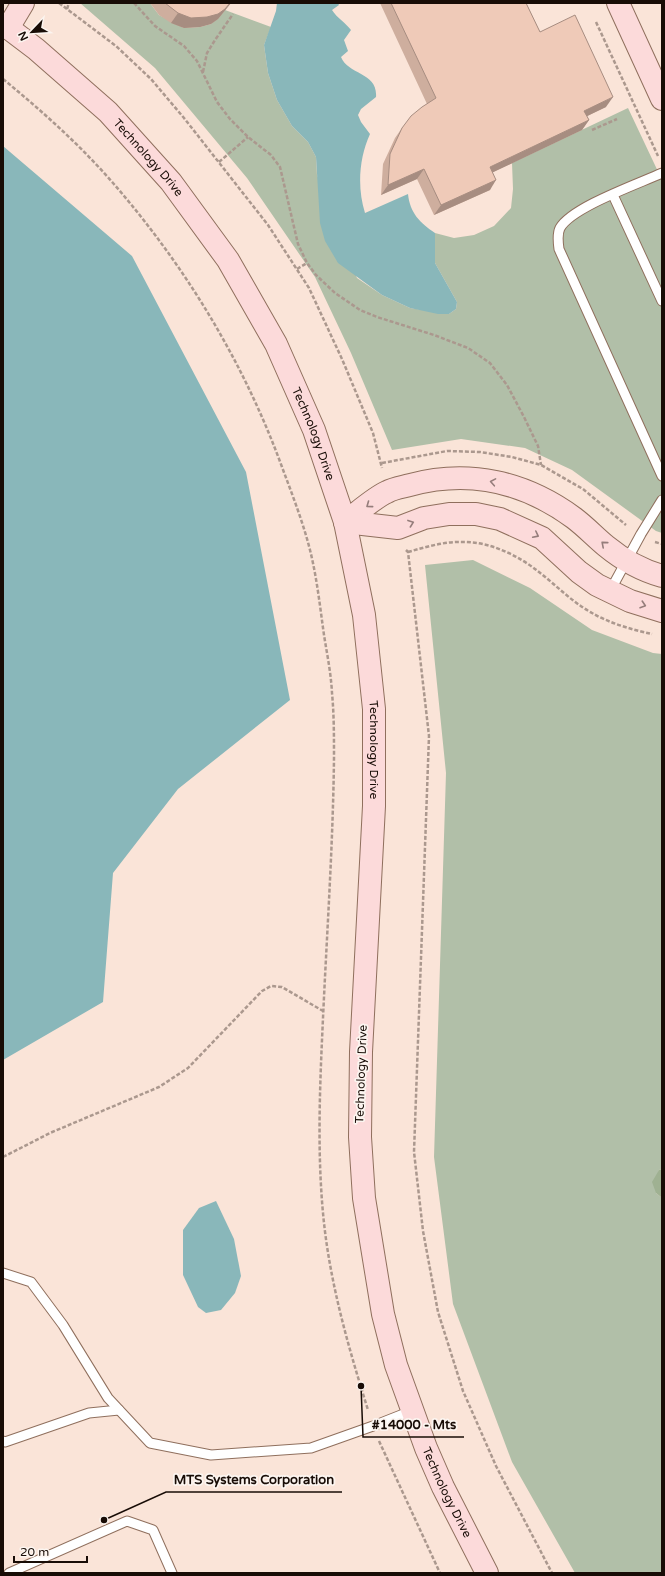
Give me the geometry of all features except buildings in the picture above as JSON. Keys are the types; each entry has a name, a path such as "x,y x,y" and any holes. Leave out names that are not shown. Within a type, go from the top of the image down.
{"street":[{"path":"5,26 23,3"},
{"path":"618,3 662,99"},
{"name":"Technology Drive","path":"5,26 36,49 108,112 171,182 228,260 276,344 314,430 345,522 364,615 374,709 374,806 361,1052 360,1137 365,1206 383,1314 396,1365 411,1410 443,1487 487,1573"},
{"path":"345,522 387,492 425,481 452,478 479,479 508,484 528,491 548,501 584,526 606,546 627,561 662,576"},
{"path":"345,522 398,528 424,518 448,514 476,514 500,519 542,538 579,572 597,585 630,601 662,611"}],"lane":[{"path":"662,174 588,206 571,216 560,228 558,239 559,249 662,476"},
{"path":"613,195 662,301"},
{"path":"610,592 641,534 662,500"},
{"path":"3,1273 31,1282 63,1325 108,1398 150,1443 211,1455 310,1448 373,1426 411,1410"},
{"path":"3,1441 5,1442 89,1413 119,1410"},
{"path":"9,1573 127,1521 153,1530 172,1573"}],"path":[{"path":"59,3 116,46 151,79 184,118 268,225 312,295 342,359 373,433 382,463 382,474"},
{"path":"67,9 69,3"},
{"path":"134,3 155,26 184,46 197,61 217,102 230,119 248,137 271,155 280,167 298,244 307,263 316,275 335,293 360,310 468,348 490,363 507,385 524,416 538,446 541,465"},
{"path":"203,73 207,53 214,40 233,14"},
{"path":"596,22 660,160"},
{"path":"3,79 32,103 111,181 148,225 181,270 225,341 249,386 265,422 295,502 310,549 318,591 332,693 334,764 318,1113 319,1166 323,1217 333,1281 347,1343 373,1426 389,1464 440,1573"},
{"path":"592,130 617,119"},
{"path":"219,162 248,137"},
{"path":"297,269 307,263"},
{"path":"408,552 438,544 465,542 491,546 518,557 538,571 562,592 592,613 636,631 656,635"},
{"path":"404,547 408,552 429,736 414,1152 423,1231 438,1312 463,1391 496,1466 552,1573"},
{"path":"3,1157 50,1133 159,1087 188,1068 262,991 271,986 282,987 323,1011"}],"green space":[{"path":"80,3 150,3 159,15 184,28 200,27 211,24 225,10 271,27 264,45 268,73 277,100 292,126 308,142 316,157 317,175 357,278 382,295 410,308 449,314 456,309 457,302 435,263 435,233 454,238 474,235 494,226 511,208 513,189 512,163 628,108 662,180 662,533 656,531 572,470 525,448 461,439 392,450 351,353 315,277 247,178 155,68"},
{"path":"473,560 530,588 592,630 653,653 662,654 662,1169 659,1170 656,1193 662,1198 662,1573 575,1573 512,1462 453,1304 434,1157 446,773 425,565"},
{"path":"662,1169 662,1198 656,1193 652,1182 659,1170"}],"water":[{"path":"277,3 338,3 339,5 332,10 351,30 344,40 348,51 341,57 350,67 368,78 375,89 376,97 361,109 358,115 361,122 370,134 363,153 360,173 362,203 365,213 408,194 413,212 420,221 435,233 435,263 457,302 456,309 449,314 438,314 410,308 382,295 338,263 325,241 320,223 316,157 308,142 292,126 277,100 268,73 264,45 276,11"},
{"path":"3,146 132,256 246,472 290,700 178,789 113,873 103,1002 3,1060"},
{"path":"216,1201 234,1239 241,1276 235,1293 221,1310 206,1313 198,1307 183,1275 183,1230 199,1208"}],"place":[{"name":"#14000 - Mts","path":"361,1386"},
{"name":"MTS Systems Corporation","path":"104,1520"}]}
